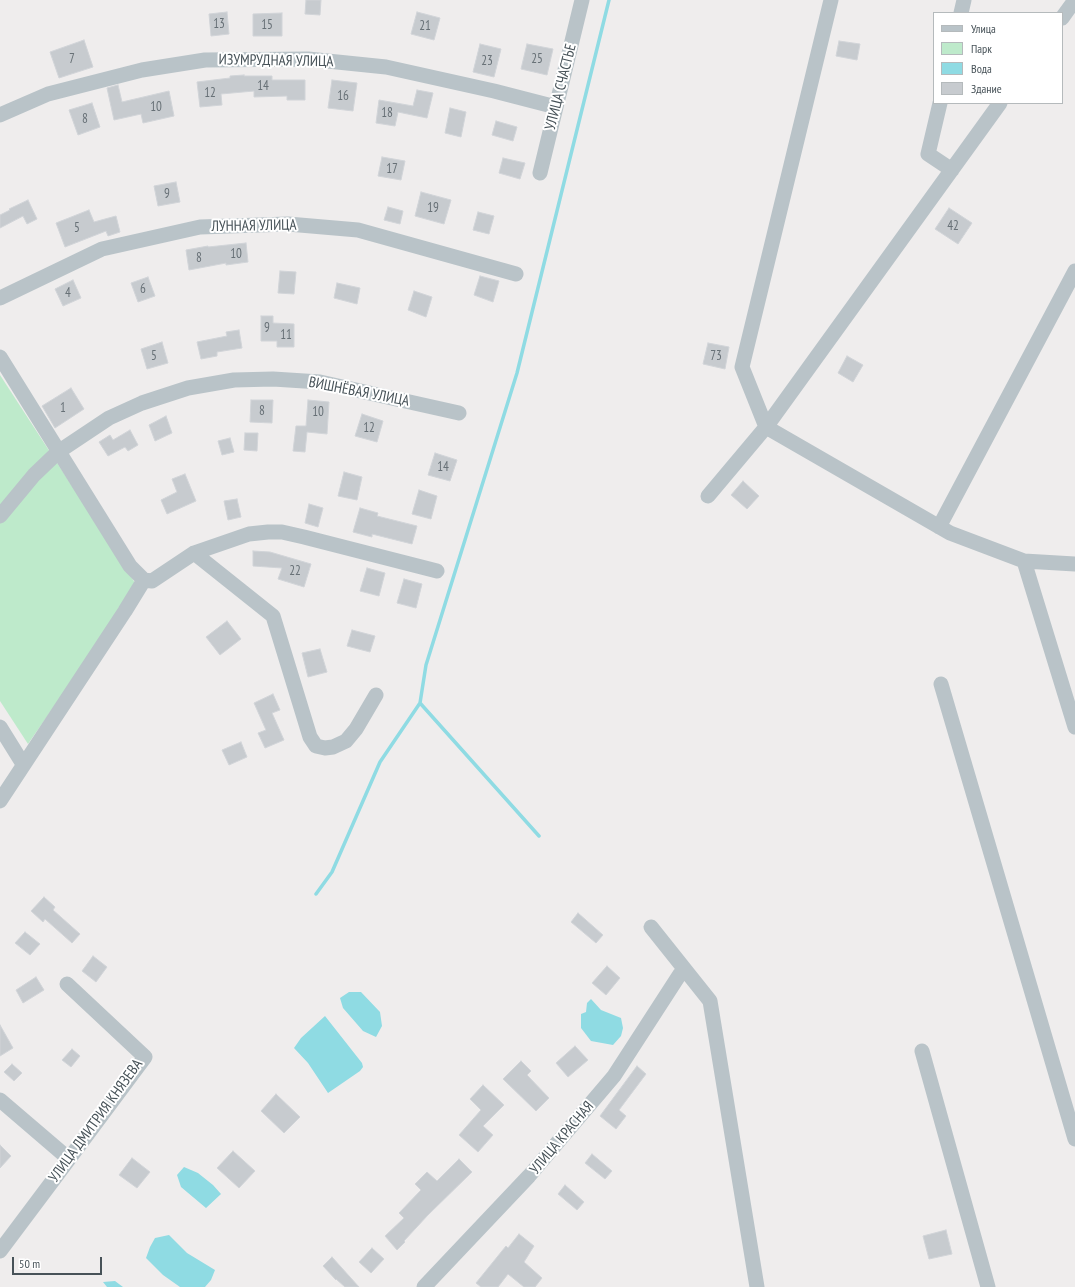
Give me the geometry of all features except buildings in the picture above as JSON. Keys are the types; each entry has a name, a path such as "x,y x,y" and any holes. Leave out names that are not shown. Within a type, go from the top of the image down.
{"street":[{"name":"УЛИЦА СЧАСТЬЕ","path":"540,173 582,0"},
{"path":"831,0 742,367 766,427 950,533 1024,561 1075,564"},
{"path":"961,12 964,0"},
{"path":"1063,17 1075,0"},
{"name":"ИЗУМРУДНАЯ УЛИЦА","path":"0,115 48,94 142,70 205,60 308,59 386,67 494,90 556,107"},
{"path":"940,104 928,154 952,170"},
{"path":"708,496 766,427 999,104"},
{"name":"ЛУННАЯ УЛИЦА","path":"0,298 102,249 208,227 288,224 358,230 516,274"},
{"path":"939,527 1075,271"},
{"path":"0,357 130,566 144,580 152,581 194,552 249,534 268,532 282,532 304,537 437,571"},
{"name":"ВИШНЁВАЯ УЛИЦА","path":"0,516 34,475 58,452 109,418 142,403 188,388 234,380 272,378 320,382 459,413"},
{"path":"194,552 273,616 310,737 316,746 325,748 333,747 346,741 356,729 376,695"},
{"path":"1024,561 1075,727"},
{"path":"0,800 144,580"},
{"path":"941,684 1075,1140"},
{"path":"0,727 23,764"},
{"path":"651,927 710,1001 757,1287"},
{"name":"УЛИЦА КРАСНАЯ","path":"424,1287 529,1176 614,1076 680,974"},
{"name":"УЛИЦА ДМИТРИЯ КНЯЗЕВА","path":"0,1251 70,1159 145,1056 67,984"},
{"path":"922,1051 988,1287"},
{"path":"0,1100 70,1159"}],"green space":[{"path":"0,375 137,586 28,744 0,701"}],"water":[{"path":"349,992 361,992 380,1012 382,1026 376,1037 363,1031 343,1008 340,998"},
{"path":"591,999 601,1010 621,1018 623,1028 621,1036 613,1045 591,1041 581,1028 581,1014 586,1012 587,1003"},
{"path":"325,1016 362,1063 363,1067 360,1071 328,1093 308,1063 294,1048 301,1038"},
{"path":"184,1167 198,1173 213,1185 221,1194 206,1208 181,1187 177,1175"},
{"path":"169,1235 187,1253 215,1270 211,1280 205,1287 180,1287 163,1275 146,1258 155,1238"},
{"path":"115,1281 123,1287 107,1287 103,1282"}],"waterway":[{"path":"539,836 420,703 426,665 517,373 609,0"},
{"path":"316,894 332,872 380,762 420,703"}]}
